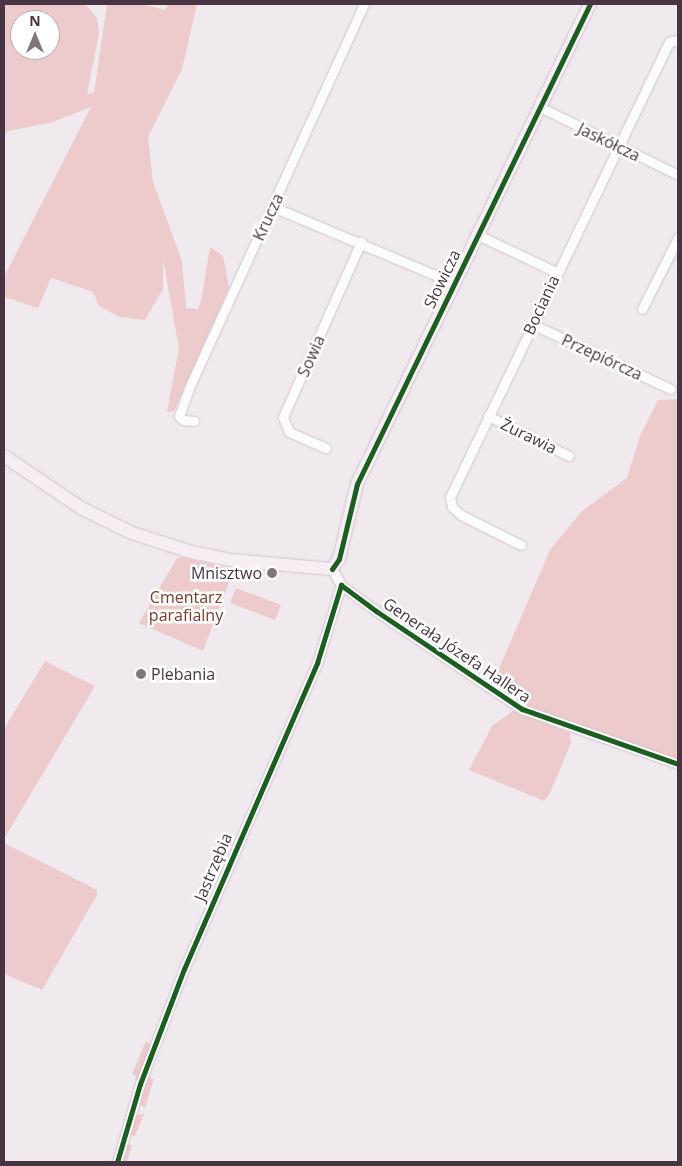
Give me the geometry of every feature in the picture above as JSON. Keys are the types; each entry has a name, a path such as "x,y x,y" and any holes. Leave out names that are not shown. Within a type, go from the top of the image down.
{"street":[{"name":"Krucza","path":"194,421 183,420 179,416 189,388 364,4"},
{"name":"Słowicza","path":"332,569 339,559 357,484 590,4"},
{"name":"Bociania","path":"521,545 461,515 452,507 453,490 556,272 669,42 678,40"},
{"name":"Jaskółcza","path":"540,107 678,175"},
{"path":"273,207 361,242 454,283"},
{"path":"478,235 556,272"},
{"path":"642,309 678,238"},
{"name":"Sowia","path":"326,448 289,432 283,417 361,242"},
{"name":"Przepiórcza","path":"532,324 671,389"},
{"name":"Żurawia","path":"488,416 569,456"},
{"path":"4,456 81,508 132,533 191,552 231,560 332,569"},
{"name":"Generała Józefa Hallera","path":"332,569 341,585 522,709 678,764"},
{"name":"Jastrzębia","path":"117,1162 140,1084 184,968 317,663 341,585"}],"green space":[{"path":"4,4 85,4 97,18 99,34 87,94 94,93 107,4 141,4 166,10 167,4 197,4 182,69 148,137 153,182 182,261 186,308 198,309 210,247 223,256 229,288 174,411 167,412 179,348 163,259 163,289 145,320 120,317 99,306 93,292 51,278 38,308 4,297 4,277 91,107 50,123 8,131 4,135"},
{"path":"678,399 678,761 523,705 492,685 550,550 582,511 627,478 640,436 658,400"},
{"name":"Cmentarz parafialny","path":"181,557 234,569 203,651 139,623 177,558"},
{"path":"236,588 281,605 275,620 230,603"},
{"path":"45,661 95,686 4,839 4,729"},
{"path":"514,710 570,733 571,743 550,793 544,801 469,770 492,726"},
{"path":"4,843 97,890 97,895 42,990 4,974"},
{"path":"146,1041 151,1045 139,1080 135,1080 136,1076 132,1074"},
{"path":"146,1076 154,1079 145,1108 137,1103"},
{"path":"144,1114 135,1136 128,1134 133,1115"},
{"path":"124,1144 132,1145 127,1162 120,1162"}],"cycle path":[{"path":"332,569 339,559 357,484 590,4"},
{"path":"117,1162 140,1084 184,969 317,663 341,585 376,611 522,709 678,764"}],"place":[{"name":"Mnisztwo","path":"272,573"},
{"name":"Plebania","path":"141,674"}]}
